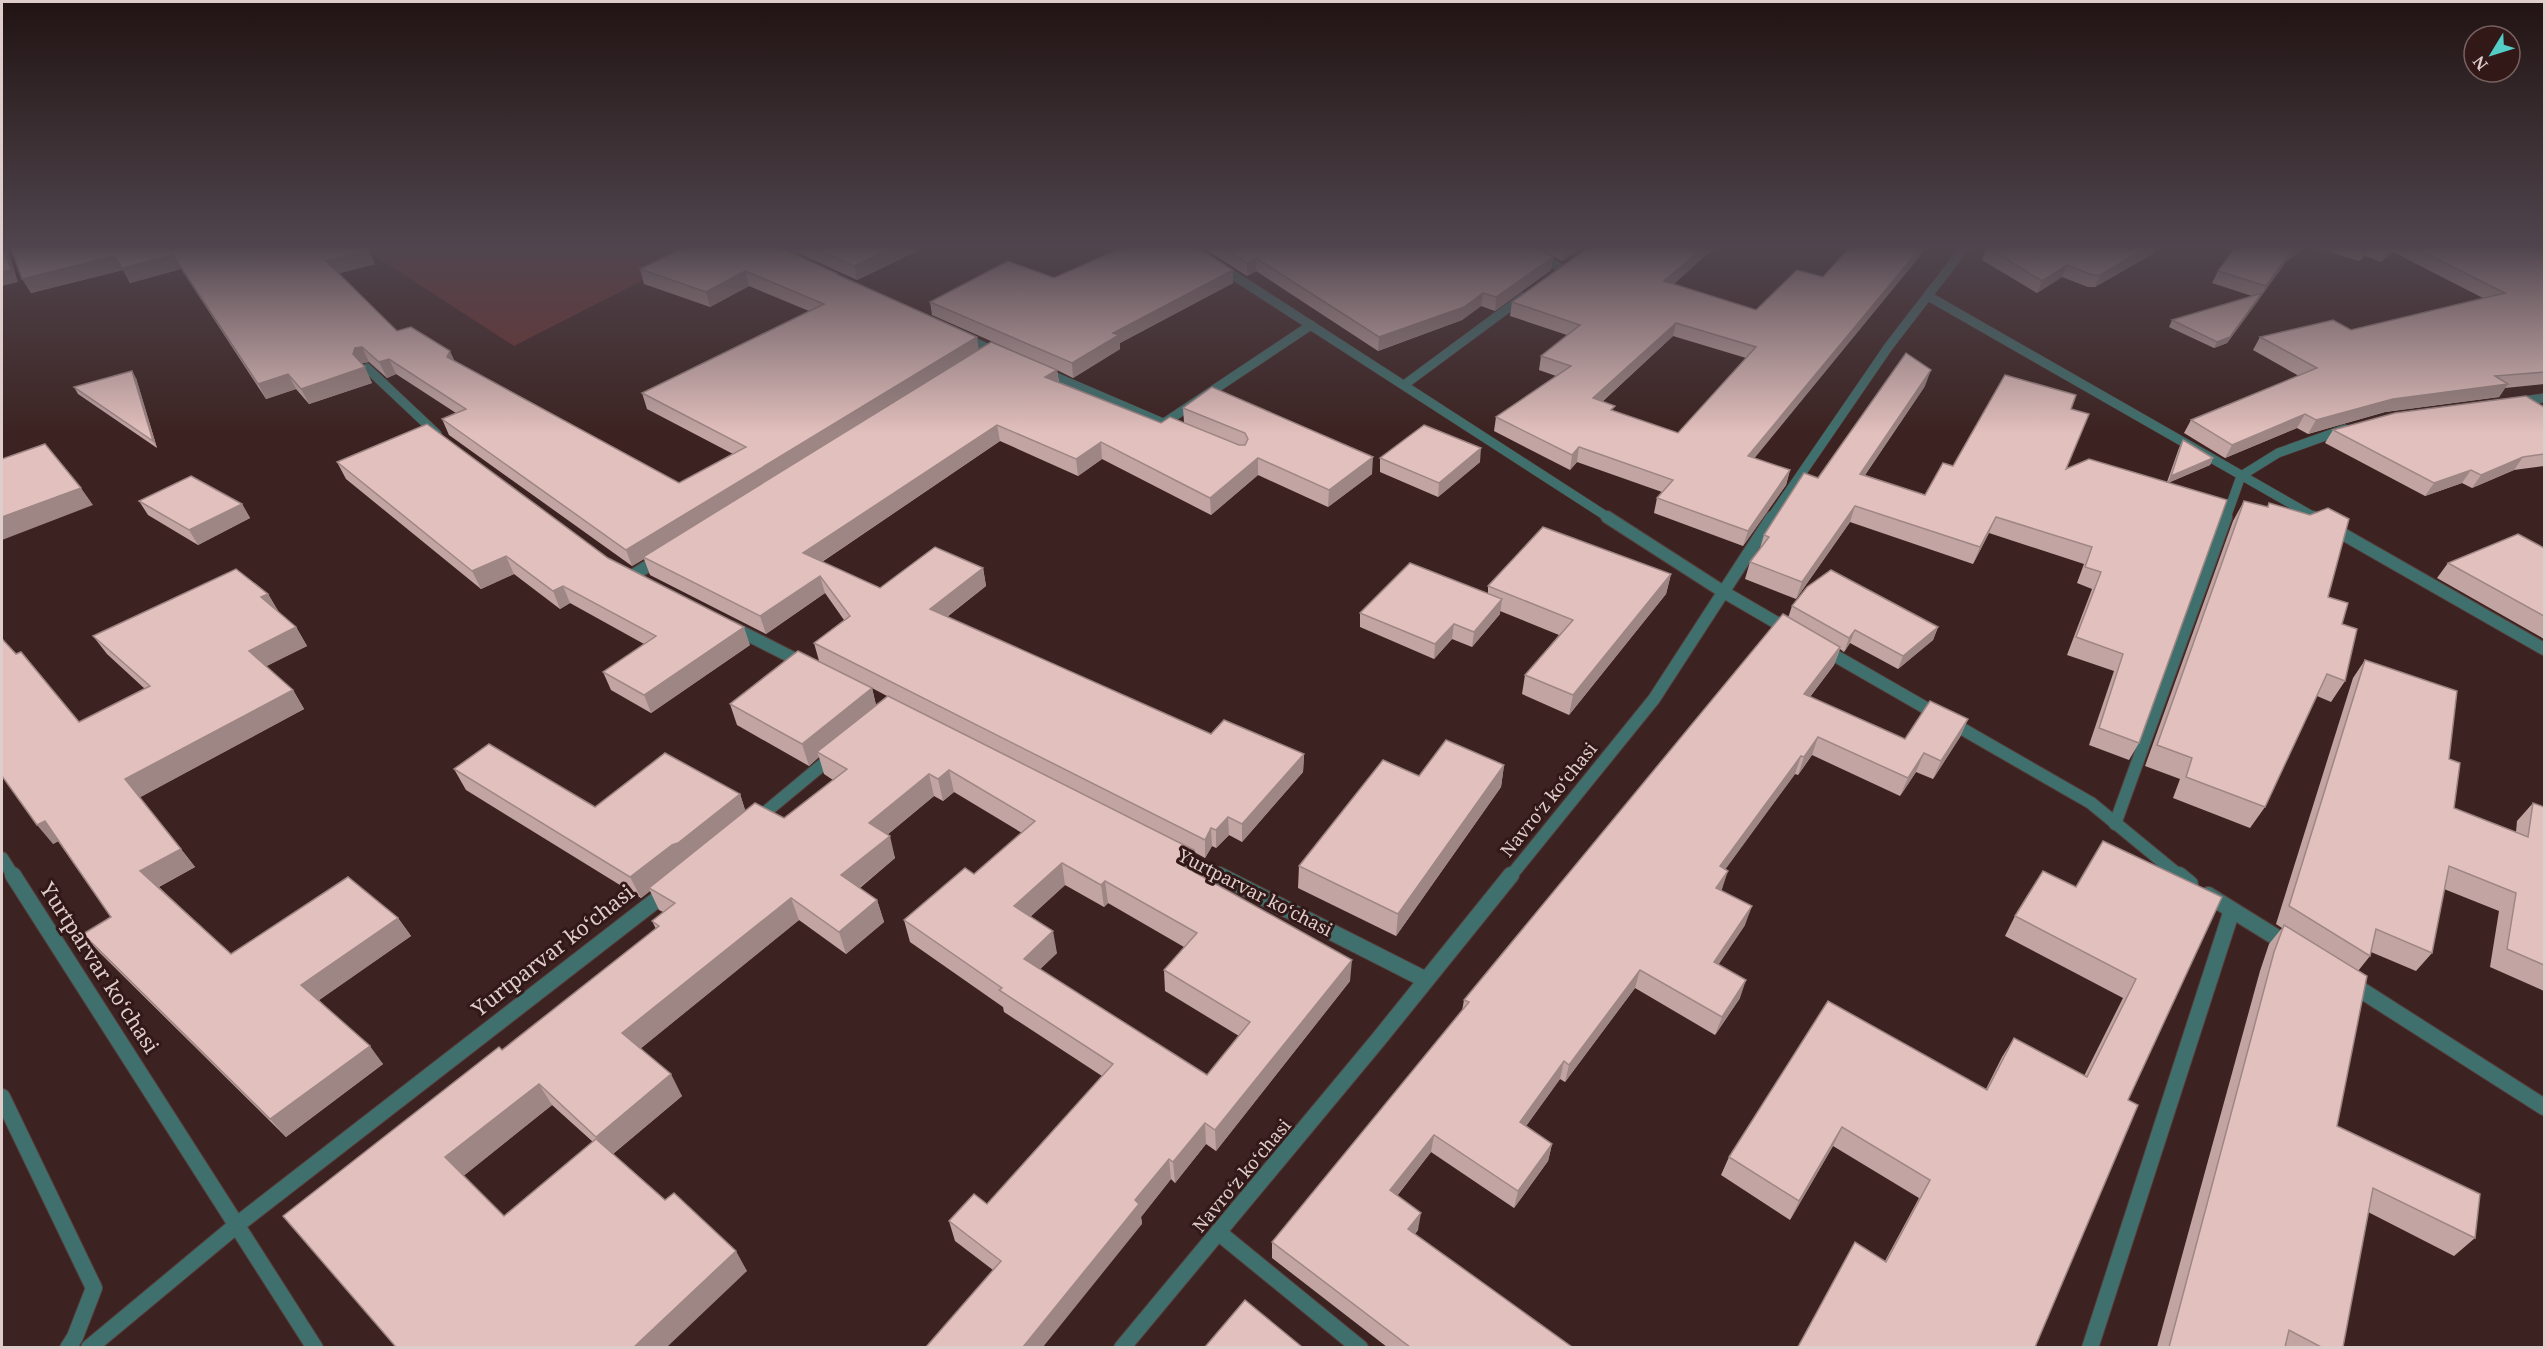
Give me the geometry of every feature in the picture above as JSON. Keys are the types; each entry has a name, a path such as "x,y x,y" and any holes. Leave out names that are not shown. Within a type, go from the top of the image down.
{"street":[{"path":"1286,309 1722,591 2091,803 2180,878 2301,953"},
{"path":"1404,385 1507,309"},
{"name":"Navroʻz koʻchasi","path":"1122,1347 1426,980 1654,699 1722,591 1889,346 1918,309"},
{"path":"1951,309 2544,649"},
{"path":"1164,423 1311,325"},
{"path":"950,331 1004,355"},
{"path":"973,363 993,351"},
{"path":"367,368 431,430 450,444"},
{"path":"1036,369 1183,431"},
{"path":"2509,403 2544,398"},
{"path":"2115,824 2241,476 2257,463 2286,449 2359,426"},
{"path":"620,569 637,578 672,551"},
{"path":"726,623 819,671"},
{"path":"741,832 848,744"},
{"name":"Yurtparvar koʻchasi","path":"1170,850 1426,980"},
{"name":"Yurtparvar koʻchasi","path":"2,858 315,1347"},
{"name":"Yurtparvar koʻchasi","path":"238,1224 678,883"},
{"path":"2090,1347 2232,910"},
{"path":"2341,978 2544,1107"},
{"path":"2,1097 94,1288 75,1337 68,1347"},
{"path":"89,1347 238,1224"},
{"path":"1218,1232 1360,1347"}],"shaded area":[{"path":"457,309 587,309 514,346"}],"building":[{"path":"209,309 375,309 397,331 411,327 450,351 447,357 679,483 746,447 642,393 814,309 914,309 977,337 626,550 442,419 466,409 389,359 379,362 362,347 355,348 353,354 365,367 301,389 288,374 258,384"},
{"path":"946,309 1159,309 1113,333 1119,335 1072,363"},
{"path":"1335,309 1458,309 1379,337"},
{"path":"1533,309 1870,309 1748,456 1790,470 1748,531 1657,498 1673,480 1579,447 1572,455 1496,417 1571,366 1541,356 1580,325","holes":["1676,323 1756,347 1678,433 1611,410 1615,406 1593,398"]},
{"path":"2209,309 2250,309 2230,337 2217,342 2172,320"},
{"path":"2439,309 2544,309 2544,372 2495,376 2508,384 2393,399 2316,420 2305,414 2232,445 2191,420 2317,368 2260,337 2333,320 2351,330"},
{"path":"991,342 1057,370 1045,377 1161,423 1170,417 1239,445 1245,445 1248,439 1245,433 1183,408 1212,387 1373,457 1329,490 1258,458 1210,498 1101,442 1076,459 997,425 803,553 880,588 935,547 983,568 930,609 1211,734 1224,720 1304,754 1242,824 1228,817 1216,830 1211,828 1205,840 814,643 850,616 820,576 760,616 643,557"},
{"path":"1906,353 1931,370 1860,474 1925,495 1943,463 1953,466 2005,375 2076,395 2071,409 2089,414 2066,469 2089,459 2227,500 2139,743 2099,728 2123,654 2076,637 2101,572 2085,567 2092,547 1996,517 1980,547 1855,506 1802,582 1750,562 1769,537 1764,535 1804,473 1818,478"},
{"path":"132,371 153,441 74,387"},
{"path":"2526,396 2544,407 2544,454 2523,457 2481,475 2471,470 2434,483 2333,430 2395,413"},
{"path":"427,424 608,558 744,627 644,695 603,672 656,636 563,586 553,591 506,556 472,571 337,462"},
{"path":"1424,425 1481,448 1439,483 1380,458"},
{"path":"2183,440 2213,458 2171,476"},
{"path":"45,444 81,488 2,517 2,459"},
{"path":"191,476 242,504 189,530 139,501"},
{"path":"2244,501 2268,507 2269,503 2310,515 2328,508 2349,519 2328,597 2348,603 2342,624 2357,629 2345,681 2327,674 2265,807 2186,777 2192,758 2157,745"},
{"path":"1543,527 1671,574 1573,695 1525,675 1573,620 1488,586"},
{"path":"2518,534 2544,548 2544,616 2448,563"},
{"path":"1410,563 1502,599 1474,632 1454,624 1435,644 1360,613"},
{"path":"236,569 268,594 261,597 296,627 249,651 293,690 125,779 181,849 140,871 231,954 348,877 398,918 301,985 370,1046 270,1119 83,934 111,917 45,821 37,825 2,776 2,639 16,654 21,652 79,722 150,686 93,636"},
{"path":"1831,570 1938,627 1903,656 1855,630 1849,638 1792,606 1807,587"},
{"path":"1783,614 1840,647 1804,694 1905,739 1930,701 1968,719 1941,761 1924,753 1908,778 1818,737 1804,757 1801,756 1720,866 1728,871 1716,888 1752,906 1714,962 1746,980 1722,1017 1640,970 1569,1065 1564,1061 1520,1122 1552,1144 1518,1191 1434,1135 1390,1190 1421,1213 1408,1229 1572,1347 1410,1347 1272,1242 1469,1002 1464,1000"},
{"path":"798,651 872,688 802,744 730,704"},
{"path":"2365,660 2457,691 2449,759 2460,763 2454,808 2528,837 2533,803 2544,807 2544,965 2507,949 2516,893 2449,866 2432,953 2376,929 2370,956 2289,906"},
{"path":"888,696 1194,850 1180,864 1352,960 1215,1130 1205,1123 1173,1162 1169,1159 1135,1200 1139,1204 1023,1347 926,1347 1001,1261 949,1221 974,1194 987,1204 1113,1064 999,990 1002,988 904,920 965,868 974,874 1035,821 949,770 938,779 929,774 869,823 890,836 841,875 877,900 839,932 791,898 622,1033 671,1074 596,1137 539,1084 445,1157 504,1216 596,1139 665,1200 674,1193 736,1251 634,1347 396,1347 283,1216 499,1047 502,1050 659,926 652,921 675,903 649,888 755,803 784,818 847,769 817,752","holes":["1062,863 1101,885 1105,881 1197,933 1164,970 1250,1022 1207,1075 1024,959 1053,931 1014,906"]},
{"path":"1446,740 1504,765 1398,914 1299,866 1383,760 1419,776"},
{"path":"489,744 595,807 665,753 740,794 630,877 454,769"},
{"path":"2103,841 2222,897 2128,1100 2138,1105 2035,1347 1798,1347 1855,1242 1886,1262 1930,1180 1842,1127 1799,1201 1729,1157 1828,1001 1987,1090 2014,1038 2087,1077 2136,979 2015,916 2043,871 2076,887"},
{"path":"2284,925 2367,976 2337,1126 2480,1194 2475,1238 2373,1188 2343,1347 2321,1347 2289,1330 2285,1347 2169,1347 2274,952"},
{"path":"1245,1300 1302,1347 1205,1347"}]}
